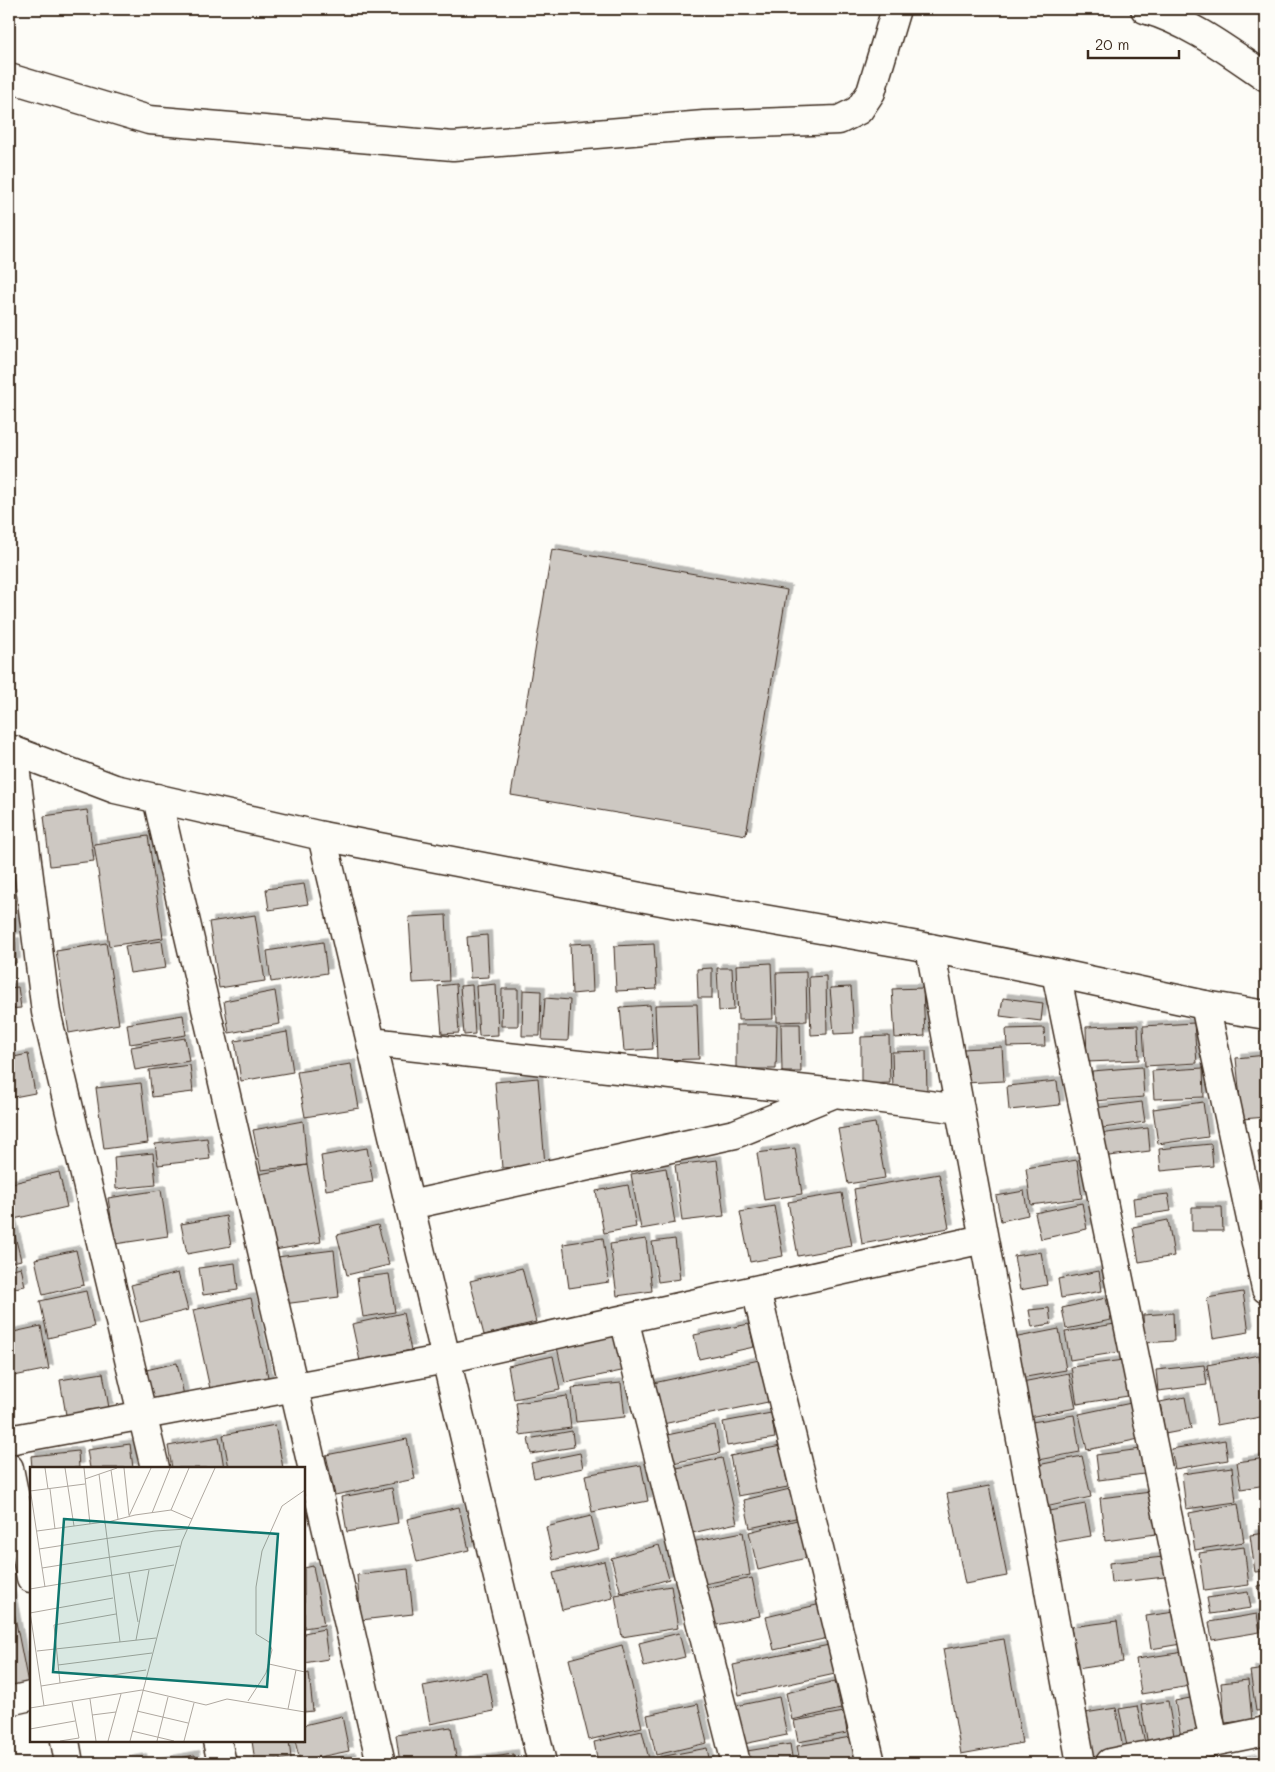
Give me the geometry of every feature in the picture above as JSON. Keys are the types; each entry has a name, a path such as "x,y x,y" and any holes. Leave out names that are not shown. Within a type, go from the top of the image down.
{"street":[{"path":"9,78 149,120 453,146 704,125 839,120 859,110 872,92 896,9"},
{"path":"1145,9 1160,13 1204,35 1266,77"},
{"path":"155,1467 46,1012 11,750 115,789 322,836 677,904 930,948 1056,972 1205,1005 1266,1015"},
{"path":"157,798 381,1763"},
{"path":"322,836 542,1763"},
{"path":"930,948 1081,1763"},
{"path":"1056,972 1214,1742"},
{"path":"1205,1005 1266,1289"},
{"path":"371,1042 835,1093 960,1109"},
{"path":"410,1206 735,1134 835,1093"},
{"path":"11,1434 143,1415 446,1359 984,1238"},
{"path":"756,1290 872,1763"},
{"path":"624,1319 736,1763"},
{"path":"9,1468 22,1565"},
{"path":"9,1701 30,1696"},
{"path":"1110,1763 1266,1731"},
{"path":"65,1742 69,1763"},
{"path":"217,1742 222,1763"}],"building":[{"path":"552,549 787,590 746,835 511,795"},
{"path":"87,810 94,861 50,866 44,816"},
{"path":"148,836 163,938 109,946 94,844"},
{"path":"304,884 308,904 269,910 266,889"},
{"path":"255,915 265,981 219,988 209,922"},
{"path":"446,915 449,981 413,983 409,917"},
{"path":"9,917 15,917 15,938 9,938"},
{"path":"487,935 489,977 470,978 467,937"},
{"path":"162,941 166,968 130,973 125,946"},
{"path":"15,942 16,963 9,964 9,943"},
{"path":"323,942 327,973 271,982 267,951"},
{"path":"106,943 119,1024 69,1033 56,951"},
{"path":"591,943 593,992 572,994 570,944"},
{"path":"654,944 657,989 616,991 614,946"},
{"path":"771,963 773,1019 738,1020 736,965"},
{"path":"712,968 712,998 698,998 697,969"},
{"path":"717,968 732,968 734,1010 719,1011"},
{"path":"806,972 807,1021 777,1022 776,973"},
{"path":"826,976 827,1034 811,1035 809,977"},
{"path":"456,984 459,1033 442,1034 438,986"},
{"path":"496,984 498,1035 479,1036 476,986"},
{"path":"472,985 475,1034 464,1035 460,986"},
{"path":"18,987 21,1008 9,1009 9,988"},
{"path":"851,987 854,1033 834,1034 830,988"},
{"path":"923,988 925,1036 895,1038 892,989"},
{"path":"502,989 518,989 518,1026 501,1026"},
{"path":"523,990 541,991 540,1036 522,1036"},
{"path":"275,991 280,1024 229,1033 224,1001"},
{"path":"545,998 570,1000 568,1041 542,1040"},
{"path":"1003,998 1043,1003 1041,1021 1000,1016"},
{"path":"697,1004 699,1059 657,1060 655,1005"},
{"path":"650,1005 653,1049 624,1051 620,1007"},
{"path":"183,1015 186,1035 130,1044 127,1024"},
{"path":"1194,1023 1197,1063 1145,1066 1143,1026"},
{"path":"781,1024 800,1024 801,1072 782,1072"},
{"path":"736,1025 777,1025 776,1069 736,1069"},
{"path":"1138,1025 1139,1060 1087,1062 1086,1027"},
{"path":"1044,1028 1045,1046 1007,1047 1006,1029"},
{"path":"287,1032 293,1072 241,1081 235,1041"},
{"path":"889,1036 890,1083 861,1084 861,1037"},
{"path":"185,1038 189,1061 135,1070 131,1047"},
{"path":"1002,1047 1004,1081 964,1083 962,1049"},
{"path":"926,1051 927,1090 893,1091 892,1052"},
{"path":"28,1054 35,1093 9,1098 9,1058"},
{"path":"1266,1055 1266,1117 1242,1119 1236,1058"},
{"path":"351,1064 359,1108 305,1117 297,1072"},
{"path":"190,1065 193,1092 152,1097 149,1070"},
{"path":"1142,1067 1144,1097 1094,1101 1092,1071"},
{"path":"1203,1068 1204,1097 1154,1099 1152,1071"},
{"path":"538,1078 545,1165 502,1168 495,1082"},
{"path":"1057,1081 1060,1105 1009,1110 1007,1086"},
{"path":"141,1083 148,1143 104,1149 96,1088"},
{"path":"1142,1102 1145,1122 1096,1129 1094,1108"},
{"path":"1203,1102 1208,1137 1158,1144 1153,1109"},
{"path":"303,1121 307,1165 261,1170 253,1130"},
{"path":"875,1123 885,1178 848,1184 838,1129"},
{"path":"1148,1128 1150,1151 1101,1157 1098,1134"},
{"path":"207,1138 210,1159 158,1165 155,1144"},
{"path":"1211,1144 1213,1166 1161,1171 1159,1149"},
{"path":"367,1148 373,1182 326,1190 321,1156"},
{"path":"795,1148 802,1194 764,1200 757,1153"},
{"path":"1266,1150 1266,1176 1262,1177 1258,1152"},
{"path":"153,1153 156,1185 116,1189 114,1157"},
{"path":"717,1160 724,1216 682,1221 675,1165"},
{"path":"1077,1160 1082,1198 1031,1205 1026,1168"},
{"path":"307,1165 321,1242 269,1251 255,1175"},
{"path":"666,1168 675,1223 641,1229 631,1174"},
{"path":"59,1172 67,1207 14,1219 9,1196 9,1184"},
{"path":"939,1174 949,1228 862,1244 854,1189"},
{"path":"628,1185 636,1227 604,1233 596,1191"},
{"path":"161,1190 168,1236 115,1244 108,1198"},
{"path":"1024,1191 1028,1215 1001,1221 996,1196"},
{"path":"842,1193 852,1246 798,1256 788,1202"},
{"path":"1168,1194 1171,1211 1135,1216 1133,1198"},
{"path":"1082,1203 1087,1229 1041,1239 1035,1213"},
{"path":"774,1206 783,1256 750,1262 740,1212"},
{"path":"1192,1207 1222,1207 1223,1231 1192,1231"},
{"path":"226,1216 231,1246 187,1254 181,1224"},
{"path":"1168,1220 1174,1256 1139,1262 1133,1227"},
{"path":"12,1224 21,1260 9,1263 9,1225"},
{"path":"378,1225 389,1265 347,1275 337,1235"},
{"path":"603,1238 609,1282 569,1288 563,1244"},
{"path":"646,1239 652,1291 617,1296 610,1244"},
{"path":"675,1239 680,1279 658,1282 652,1242"},
{"path":"76,1250 84,1285 43,1295 35,1259"},
{"path":"334,1250 339,1297 283,1304 277,1257"},
{"path":"1041,1252 1047,1285 1020,1290 1014,1256"},
{"path":"235,1263 238,1290 203,1295 199,1268"},
{"path":"21,1267 25,1286 9,1289 9,1270"},
{"path":"522,1268 536,1322 484,1335 470,1281"},
{"path":"1099,1271 1102,1291 1061,1298 1058,1279"},
{"path":"178,1273 188,1310 140,1322 131,1285"},
{"path":"389,1274 395,1312 363,1317 357,1278"},
{"path":"86,1291 94,1327 48,1338 40,1301"},
{"path":"1243,1292 1249,1332 1213,1338 1207,1298"},
{"path":"251,1298 270,1386 212,1398 193,1310"},
{"path":"1106,1298 1111,1320 1066,1329 1062,1308"},
{"path":"1049,1308 1051,1324 1032,1327 1029,1310"},
{"path":"403,1313 411,1350 360,1361 352,1324"},
{"path":"1173,1313 1174,1341 1144,1343 1143,1315"},
{"path":"749,1324 754,1347 699,1359 694,1335"},
{"path":"1115,1324 1120,1352 1070,1360 1065,1332"},
{"path":"41,1326 49,1369 9,1377 9,1333"},
{"path":"1059,1329 1066,1370 1015,1379 1008,1339"},
{"path":"618,1334 626,1370 565,1383 557,1347"},
{"path":"1259,1355 1266,1395 1266,1416 1217,1425 1207,1365"},
{"path":"553,1356 560,1390 514,1399 508,1366"},
{"path":"759,1360 768,1402 658,1425 649,1384"},
{"path":"1123,1360 1128,1396 1077,1404 1071,1367"},
{"path":"177,1363 186,1405 156,1412 146,1370"},
{"path":"1204,1365 1207,1385 1158,1391 1156,1370"},
{"path":"103,1373 109,1408 66,1415 60,1380"},
{"path":"1069,1373 1076,1408 1024,1418 1017,1383"},
{"path":"621,1383 625,1417 576,1422 572,1388"},
{"path":"567,1396 571,1428 520,1435 516,1403"},
{"path":"1185,1397 1191,1429 1165,1434 1160,1402"},
{"path":"1131,1403 1139,1439 1087,1450 1079,1414"},
{"path":"771,1413 775,1438 727,1446 723,1422"},
{"path":"1074,1415 1080,1452 1033,1461 1026,1423"},
{"path":"275,1425 283,1467 229,1467 223,1435"},
{"path":"715,1425 720,1453 673,1463 667,1435"},
{"path":"572,1431 574,1447 531,1454 528,1439"},
{"path":"219,1437 224,1467 172,1467 168,1446"},
{"path":"407,1439 415,1479 335,1495 326,1455"},
{"path":"1225,1440 1228,1460 1175,1469 1171,1449"},
{"path":"130,1444 133,1467 90,1467 87,1450"},
{"path":"781,1446 788,1487 738,1496 730,1456"},
{"path":"1141,1449 1144,1474 1099,1480 1096,1455"},
{"path":"78,1451 79,1467 32,1467 31,1456"},
{"path":"580,1453 583,1468 534,1478 531,1463"},
{"path":"1082,1456 1091,1497 1041,1508 1033,1466"},
{"path":"722,1458 737,1523 683,1535 668,1470"},
{"path":"1266,1458 1266,1485 1241,1489 1237,1462"},
{"path":"641,1465 648,1501 592,1512 585,1475"},
{"path":"1232,1467 1236,1502 1186,1509 1182,1474"},
{"path":"989,1486 1007,1576 965,1584 947,1494"},
{"path":"392,1488 398,1523 347,1532 341,1497"},
{"path":"794,1488 800,1517 750,1528 744,1500"},
{"path":"1151,1492 1156,1534 1105,1541 1100,1498"},
{"path":"1085,1504 1091,1536 1050,1543 1044,1512"},
{"path":"1238,1504 1244,1542 1195,1550 1189,1513"},
{"path":"459,1507 469,1550 417,1562 407,1519"},
{"path":"591,1516 599,1549 553,1560 546,1527"},
{"path":"801,1519 810,1557 758,1570 749,1532"},
{"path":"743,1532 750,1575 699,1585 691,1542"},
{"path":"1266,1533 1266,1571 1255,1572 1250,1535"},
{"path":"659,1545 669,1579 621,1593 611,1558"},
{"path":"1244,1547 1249,1585 1204,1591 1199,1553"},
{"path":"1163,1557 1165,1577 1111,1583 1109,1563"},
{"path":"604,1561 613,1598 562,1610 553,1573"},
{"path":"313,1566 324,1625 305,1628 305,1568"},
{"path":"408,1569 413,1614 361,1620 357,1575"},
{"path":"752,1578 760,1616 707,1627 700,1589"},
{"path":"1266,1584 1266,1622 1258,1586"},
{"path":"671,1586 678,1628 622,1637 615,1595"},
{"path":"9,1587 28,1683 9,1686"},
{"path":"1248,1592 1251,1608 1210,1614 1207,1598"},
{"path":"821,1604 828,1638 774,1650 766,1617"},
{"path":"1182,1611 1187,1643 1151,1649 1146,1616"},
{"path":"1257,1614 1260,1632 1212,1640 1209,1622"},
{"path":"1117,1621 1123,1662 1077,1669 1071,1627"},
{"path":"324,1629 328,1659 305,1663 305,1633"},
{"path":"679,1633 685,1657 644,1667 639,1643"},
{"path":"1004,1639 1022,1743 961,1754 943,1649"},
{"path":"622,1645 642,1727 589,1740 569,1659"},
{"path":"829,1645 835,1674 739,1695 733,1665"},
{"path":"1184,1652 1190,1686 1141,1694 1136,1659"},
{"path":"1266,1669 1266,1710 1256,1711 1250,1671"},
{"path":"309,1673 313,1711 305,1712 305,1674"},
{"path":"487,1673 494,1711 430,1724 423,1686"},
{"path":"1248,1680 1252,1720 1225,1723 1221,1683"},
{"path":"835,1681 841,1709 792,1720 786,1693"},
{"path":"779,1697 787,1735 739,1745 731,1707"},
{"path":"1195,1697 1202,1734 1181,1738 1175,1701"},
{"path":"1168,1701 1175,1741 1148,1745 1141,1705"},
{"path":"698,1704 707,1743 656,1755 647,1715"},
{"path":"1137,1706 1147,1752 1129,1755 1119,1709"},
{"path":"1116,1708 1124,1755 1094,1760 1085,1713"},
{"path":"844,1712 847,1733 798,1742 794,1721"},
{"path":"342,1716 349,1751 300,1761 295,1742 305,1742 305,1725"},
{"path":"451,1727 457,1763 400,1763 396,1735"},
{"path":"642,1731 650,1763 598,1763 594,1742"},
{"path":"851,1737 855,1763 800,1763 797,1746"},
{"path":"252,1742 289,1742 291,1758 255,1762"},
{"path":"1266,1742 1266,1763 1265,1763 1262,1743"},
{"path":"790,1744 793,1763 743,1763 741,1752"},
{"path":"707,1748 710,1763 656,1763 655,1758"},
{"path":"514,1754 515,1763 466,1763 465,1761"},
{"path":"195,1755 196,1763 152,1763"},
{"path":"351,1757 352,1763 318,1763"},
{"path":"142,1758 143,1763 115,1763"},
{"path":"1253,1758 1254,1763 1239,1763 1238,1761"}]}
